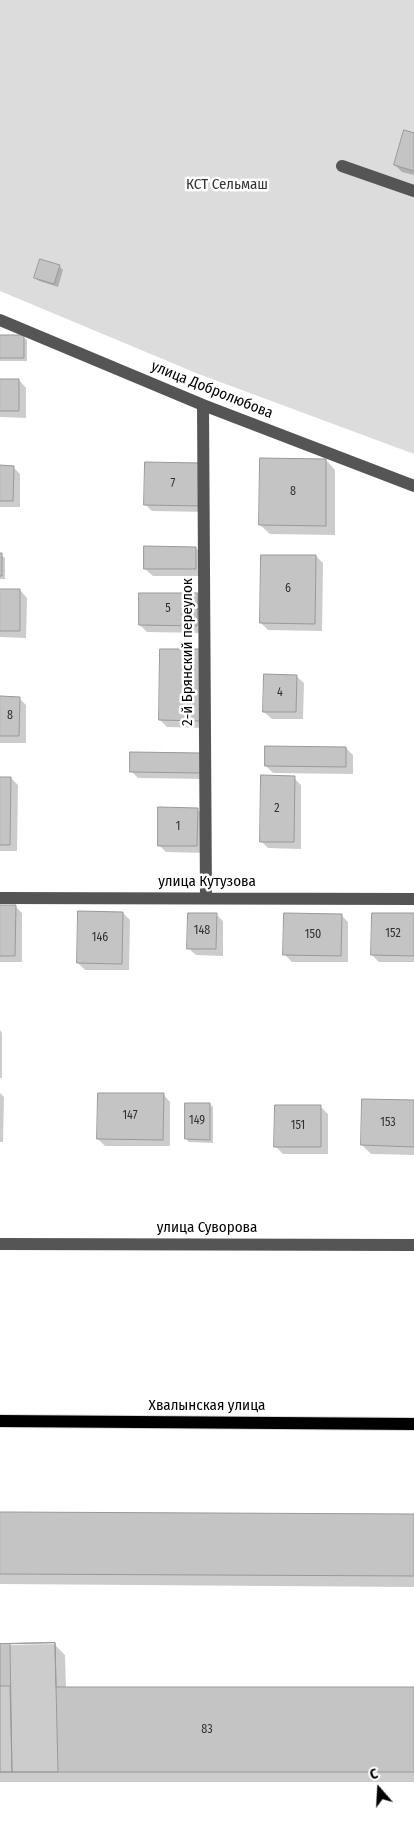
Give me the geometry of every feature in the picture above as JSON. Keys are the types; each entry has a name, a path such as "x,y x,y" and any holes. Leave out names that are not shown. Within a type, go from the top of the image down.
{"main road":[{"name":"Хвалынская улица","path":"0,1421 414,1424"}],"street":[{"path":"342,166 414,191"},
{"name":"улица Добролюбова","path":"0,320 203,405 414,486"},
{"name":"2-й Брянский переулок","path":"203,405 206,898"},
{"name":"улица Кутузова","path":"0,898 414,899"},
{"name":"улица Суворова","path":"0,1244 414,1245"}],"green space":[{"name":"КСТ Сельмаш","path":"0,0 414,0 414,454 196,373 0,291"}],"building":[{"path":"404,130 414,133 414,171 394,165"},
{"path":"40,259 60,265 54,284 34,278"},
{"path":"0,335 24,335 24,358 0,358"},
{"path":"0,379 19,379 19,411 0,411"},
{"path":"260,458 326,459 326,526 259,525"},
{"path":"145,462 201,463 201,506 144,505"},
{"path":"0,465 14,466 13,501 0,501"},
{"path":"144,546 196,547 196,569 144,569"},
{"path":"0,553 2,553 2,576 0,576"},
{"path":"261,555 316,555 315,624 260,623"},
{"path":"0,589 20,589 20,631 0,631"},
{"path":"139,593 198,593 197,626 139,625"},
{"path":"160,649 202,649 201,721 159,720"},
{"path":"264,674 297,675 296,712 263,712"},
{"path":"0,696 20,697 19,736 0,736"},
{"path":"265,746 346,747 346,767 265,766"},
{"path":"130,752 201,753 201,773 130,772"},
{"path":"261,775 295,776 294,842 260,842"},
{"path":"0,777 11,777 10,845 0,845"},
{"path":"158,807 198,808 197,846 158,846"},
{"path":"0,905 16,905 15,956 0,956"},
{"path":"78,911 123,912 122,964 77,963"},
{"path":"188,913 217,913 216,949 187,949"},
{"path":"284,913 342,914 341,956 283,955"},
{"path":"372,913 414,913 414,956 371,955"},
{"path":"98,1093 164,1093 163,1140 97,1139"},
{"path":"362,1099 414,1100 414,1147 361,1145"},
{"path":"185,1103 210,1103 210,1140 185,1139"},
{"path":"275,1105 321,1105 321,1147 274,1147"},
{"path":"0,1512 414,1514 414,1576 0,1574"},
{"path":"55,1643 56,1687 414,1687 414,1772 0,1772 0,1644"},
{"path":"55,1643 58,1772 12,1772 10,1644"},
{"path":"0,1686 10,1686 12,1772 0,1772"}]}
